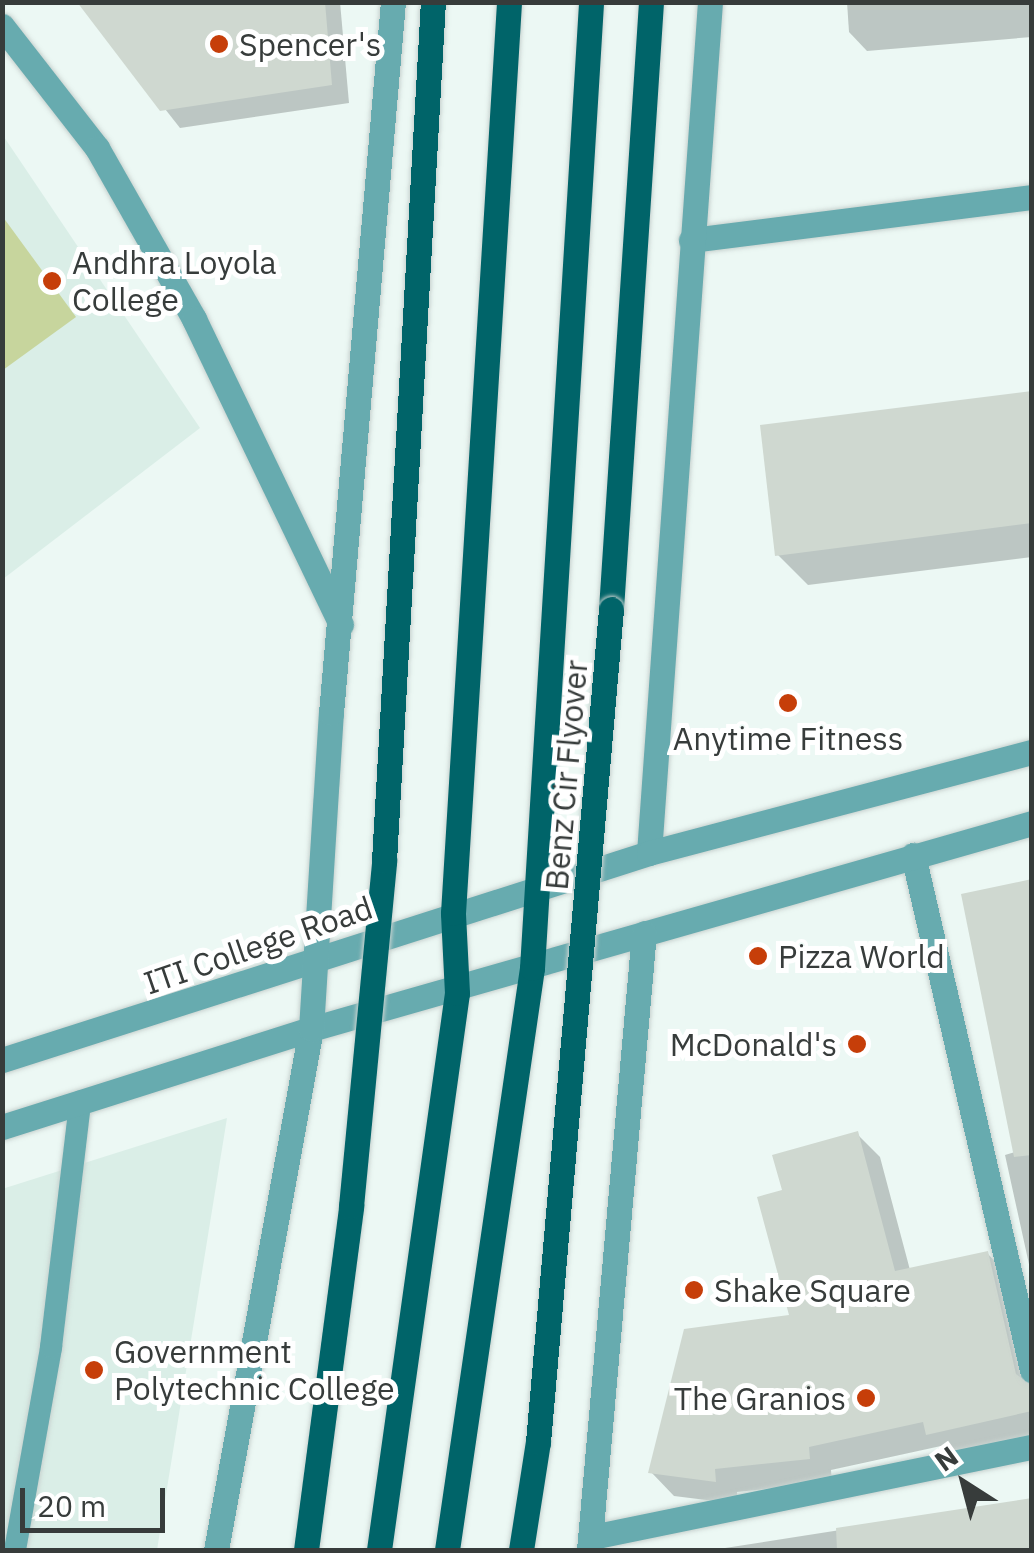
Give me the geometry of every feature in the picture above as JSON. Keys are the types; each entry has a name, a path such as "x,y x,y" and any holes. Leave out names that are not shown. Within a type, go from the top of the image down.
{"main road":[{"path":"306,1550 351,1206 384,862 433,2"},
{"path":"379,1550 457,993 453,912 509,2"},
{"path":"447,1550 532,968 591,2"},
{"name":"Benz Cir Flyover","path":"521,1550 540,1422 611,609 651,2"}],"street":[{"path":"216,1550 311,1030 393,2"},
{"path":"649,853 710,2"},
{"path":"2,26 96,148 194,318 341,624"},
{"path":"692,240 1032,196"},
{"name":"ITI College Road","path":"2,1060 178,1009 453,912 649,853 1032,752"},
{"path":"2,1127 311,1030 457,993 644,933 1032,823"},
{"path":"913,855 1032,1370"},
{"path":"644,933 590,1544 1032,1446"}],"lane":[{"path":"15,1550 51,1347 80,1102"}],"shaded area":[{"name":"Andhra Loyola College","path":"2,134 200,428 3,579 2,579"},
{"name":"Government Polytechnic College","path":"227,1118 157,1550 3,1550 2,1189"}],"green space":[{"path":"3,217 76,317 2,370"}],"building":[{"name":"Spencer's","path":"77,2 325,2 332,85 160,111"},
{"path":"1032,391 1032,523 775,556 760,425"},
{"path":"1032,879 1032,1155 1014,1157 961,894"},
{"path":"858,1131 895,1271 988,1251 1016,1374 1032,1386 1032,1411 926,1435 923,1422 809,1447 810,1459 715,1469 716,1482 648,1473 684,1329 789,1315 757,1197 782,1190 772,1155"},
{"path":"1032,1498 1032,1550 837,1550 836,1528"}],"place":[{"name":"Spencer's","path":"219,44"},
{"name":"Andhra Loyola College","path":"52,281"},
{"name":"Anytime Fitness","path":"788,703"},
{"name":"Pizza World","path":"758,956"},
{"name":"McDonald's","path":"857,1044"},
{"name":"Shake Square","path":"694,1290"},
{"name":"Government Polytechnic College","path":"94,1370"},
{"name":"The Granios","path":"866,1398"}]}
